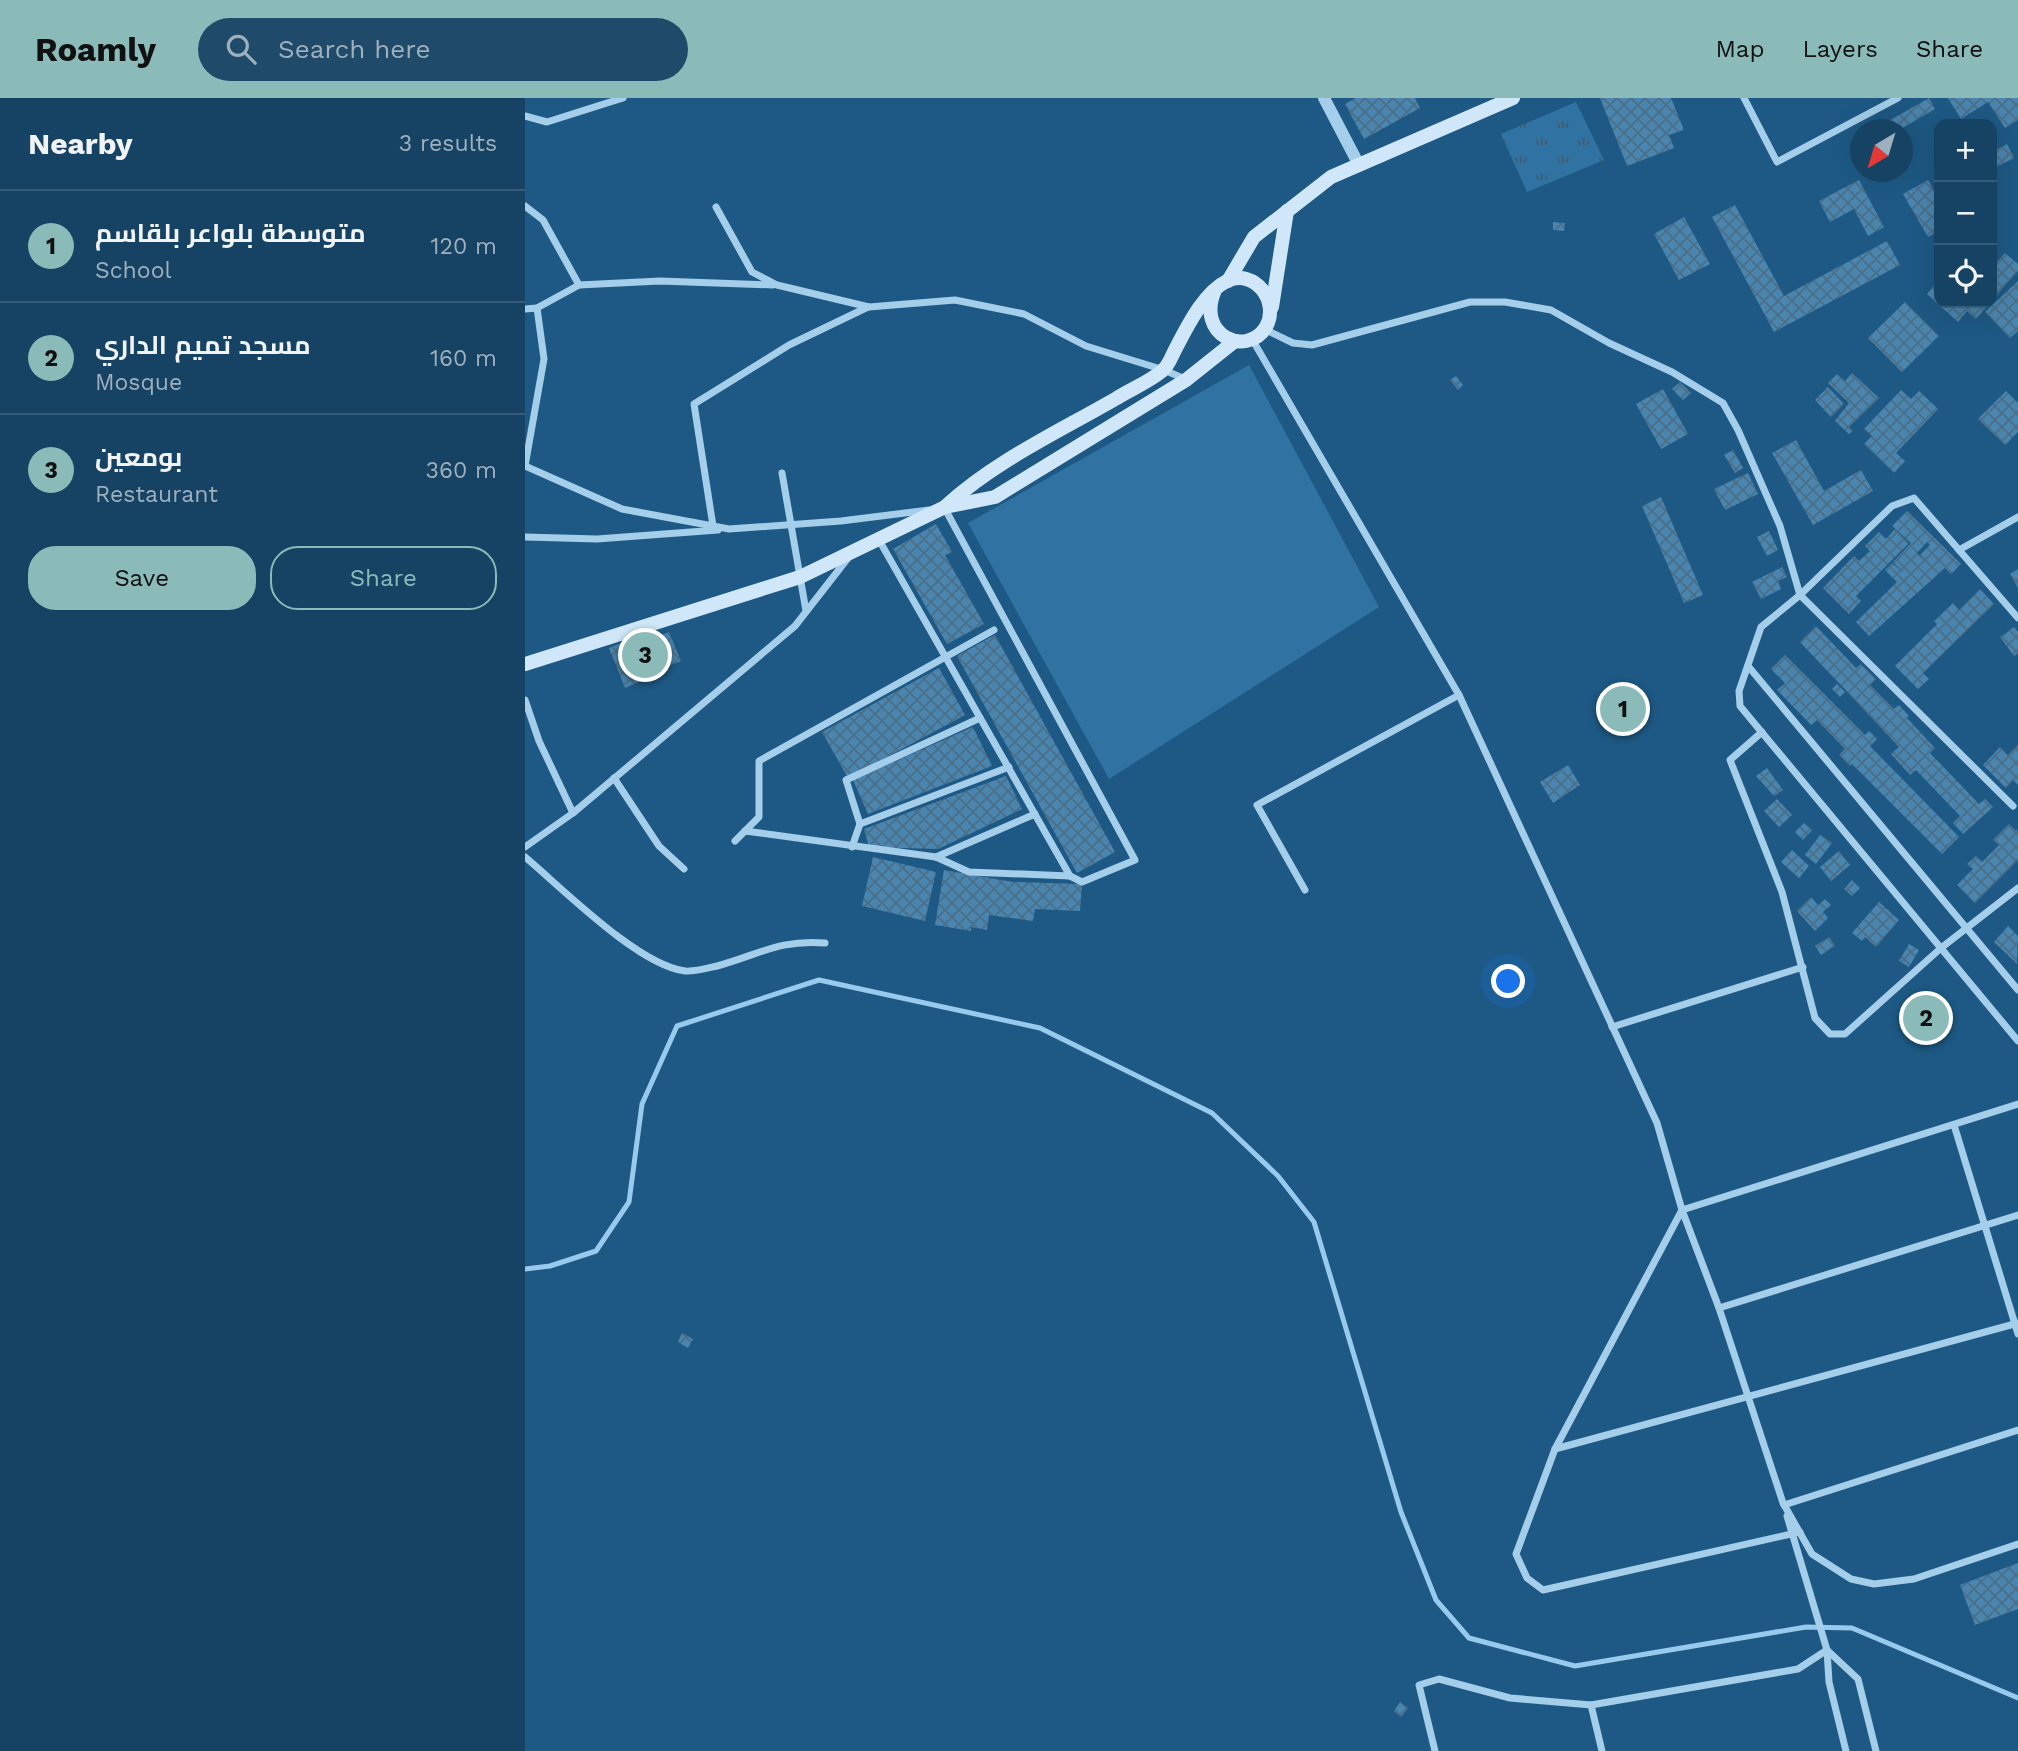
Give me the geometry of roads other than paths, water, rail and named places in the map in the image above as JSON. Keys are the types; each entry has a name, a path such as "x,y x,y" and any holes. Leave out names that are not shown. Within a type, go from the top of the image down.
{"main road":[{"path":"525,664 800,577 851,555 945,507 982,477 1164,370 1188,325 1215,290 1228,281 1254,237 1331,177 1513,98"},
{"path":"1215,290 1208,305 1210,322 1220,335 1235,341 1252,339 1265,329 1271,314 1287,211"},
{"path":"1228,281 1244,279 1259,285 1269,298 1271,314"},
{"path":"945,507 995,496 1186,380 1235,341"}],"street":[{"path":"525,116 547,122 623,98"},
{"path":"1324,98 1359,165"},
{"path":"1744,98 1777,162 1898,98"},
{"path":"525,206 543,220 579,285"},
{"path":"716,207 753,272 777,285"},
{"path":"525,309 537,308 579,285 660,281 777,285 869,307 955,300 1024,314 1086,346 1164,370 1186,380"},
{"path":"1265,329 1293,343 1312,345 1470,302 1505,302 1551,310 1609,343 1672,372 1723,403 1738,430 1780,526 1800,595 2013,806"},
{"path":"713,526 694,404 789,345 869,307"},
{"path":"537,308 544,359 525,466 622,509 729,529"},
{"path":"1252,339 1459,695 1657,1123 1682,1210 1719,1308 1783,1503 1796,1532 1827,1650 1829,1682 1846,1751"},
{"path":"782,473 806,611"},
{"path":"2018,618 1915,498 1892,506 1800,595 1761,627 1739,691 1740,706 2018,1041"},
{"path":"525,537 597,539 791,526 945,507 1135,860 1082,882 1070,876 969,872 936,857 852,848 745,831"},
{"path":"1959,550 2018,517"},
{"path":"879,540 1070,876"},
{"path":"525,847 573,813 795,626 851,555"},
{"path":"735,841 759,817 759,761 994,630"},
{"path":"1748,666 2018,990"},
{"path":"1305,890 1257,805 1459,695"},
{"path":"525,700 539,741 573,813"},
{"path":"852,848 860,824 846,780 980,718"},
{"path":"1762,732 1730,760 1782,892 1815,1018 1830,1034 1846,1034 1941,948 2018,888"},
{"path":"860,824 1009,767"},
{"path":"614,778 659,846 684,869"},
{"path":"936,857 1035,814"},
{"path":"525,857 633,947 655,960 687,971 716,966 797,941 825,943"},
{"path":"1612,1027 1803,967"},
{"path":"1796,1532 1543,1590 1527,1578 1516,1554 1555,1449 1682,1210 2018,1104"},
{"path":"1954,1125 2018,1334"},
{"path":"1719,1308 2018,1215"},
{"path":"1555,1449 2017,1324"},
{"path":"1783,1503 2018,1430"},
{"path":"1796,1532 1812,1554 1851,1579 1874,1584 1914,1579 2018,1544"},
{"path":"1435,1751 1419,1685 1439,1679 1510,1698 1591,1705 1798,1669 1827,1650"},
{"path":"1827,1650 1858,1679 1876,1751"},
{"path":"1591,1705 1602,1751"}],"waterway":[{"path":"525,1269 550,1266 596,1251 629,1202 642,1104 677,1026 819,980 1040,1028 1212,1113 1278,1176 1314,1222 1401,1512 1436,1600 1469,1638 1575,1666 1806,1627 1852,1628 2018,1698"}],"place":[{"name":"بومعين","path":"645,655"},
{"name":"متوسطة بلواعر بلقاسم","path":"1623,709"},
{"name":"مسجد تميم الداري","path":"1926,1018"}]}
